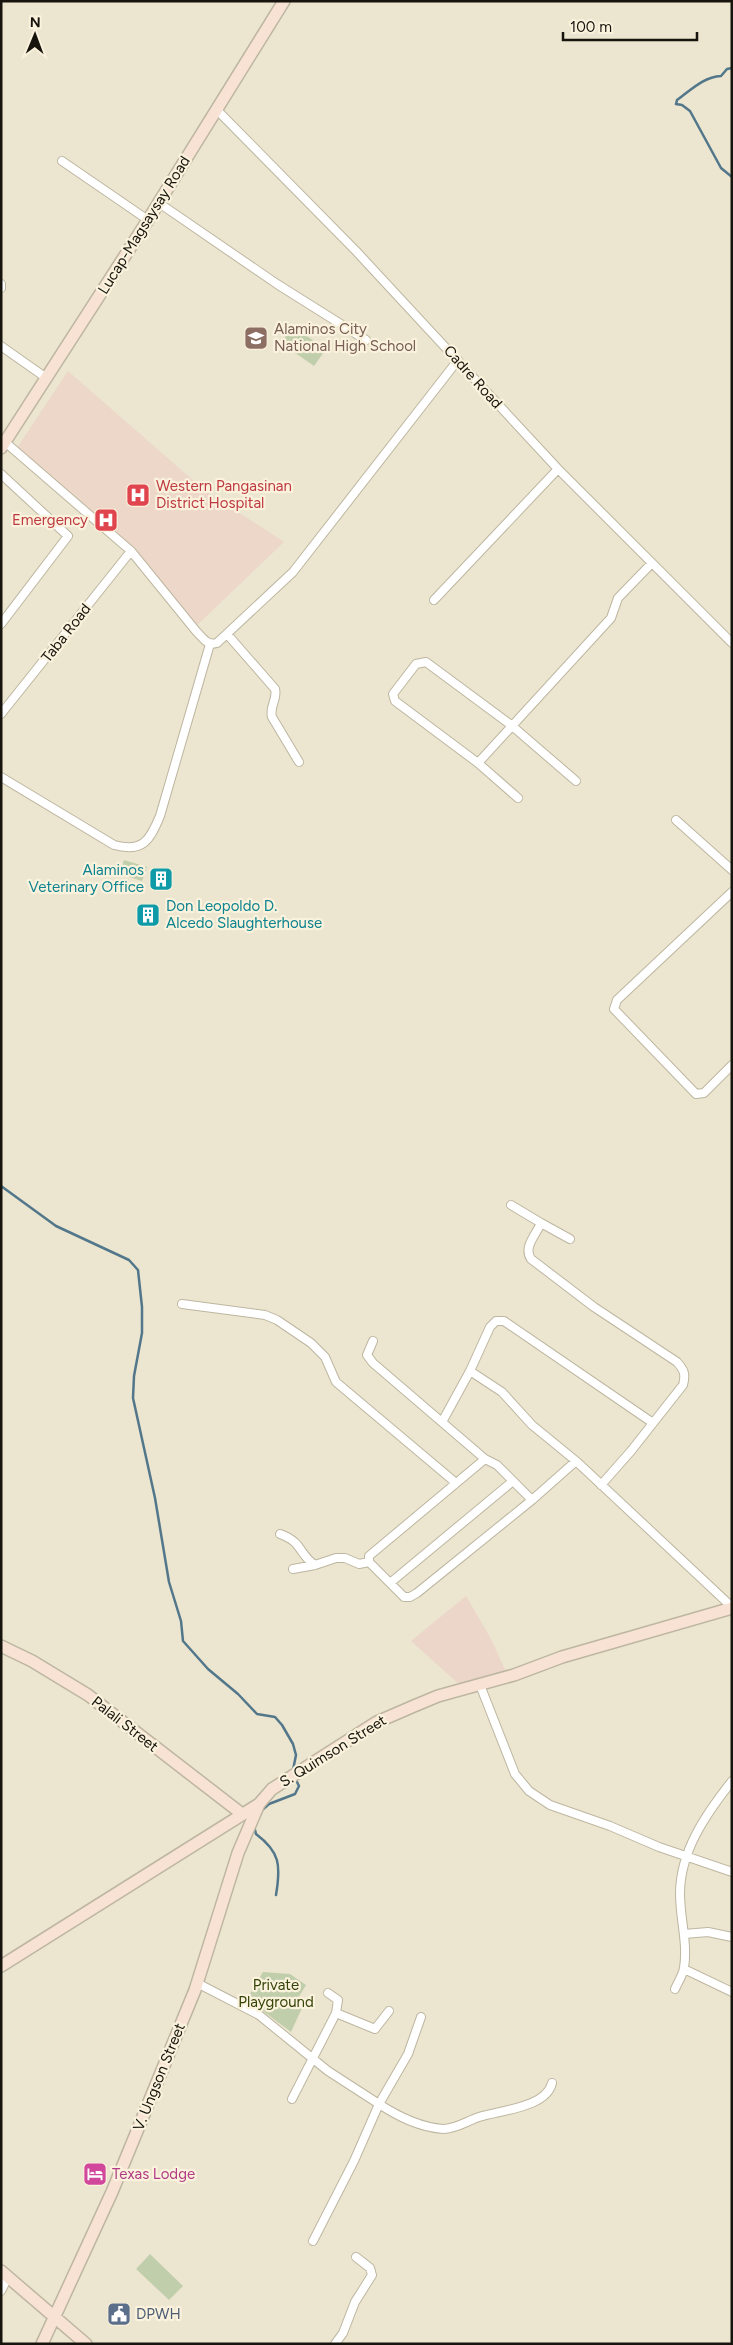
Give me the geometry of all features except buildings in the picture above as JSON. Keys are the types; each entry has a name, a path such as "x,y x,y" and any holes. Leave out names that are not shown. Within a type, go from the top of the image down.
{"street":[{"name":"Lucap-Magsaysay Road","path":"3,445 45,377 159,203 284,1"},
{"name":"Cadre Road","path":"216,109 356,251 558,469 732,643"},
{"path":"62,161 148,220"},
{"path":"159,203 277,284 366,340"},
{"path":"1,346 45,377"},
{"path":"210,644 217,643 293,572 458,360"},
{"path":"3,445 131,551 196,631 210,644"},
{"path":"434,600 558,469"},
{"path":"1,474 68,536 1,624"},
{"name":"Taba Road","path":"1,714 131,551"},
{"path":"478,763 611,618 618,598 652,563"},
{"path":"227,634 275,689 276,694 270,709 272,717 299,762"},
{"path":"1,777 114,845 136,848 144,844 153,833 160,816 210,644"},
{"path":"518,798 478,763 397,703 393,694 416,664 426,662 511,725 576,781"},
{"path":"676,820 732,870"},
{"path":"732,892 617,1000 614,1009 696,1094 704,1093 732,1065"},
{"path":"511,1206 570,1239"},
{"path":"541,1223 528,1247 531,1259 594,1307 677,1362 686,1377 683,1385 601,1485"},
{"path":"182,1304 265,1315 292,1329 322,1352 336,1382 456,1483"},
{"path":"442,1422 470,1371 490,1326 496,1321 504,1321 653,1423"},
{"path":"372,1341 367,1355 373,1363 485,1459 496,1465 532,1500"},
{"path":"470,1371 502,1392 532,1425 576,1461 732,1607"},
{"path":"368,1562 372,1553 485,1459"},
{"path":"368,1562 404,1597 410,1597 532,1500 576,1461"},
{"path":"390,1583 512,1481"},
{"path":"280,1534 296,1542 308,1560 315,1565"},
{"path":"294,1569 336,1558 345,1558 359,1564 368,1562"},
{"name":"S. Quimson Street","path":"1,1966 259,1804 272,1789 377,1722 438,1696 480,1685 562,1657 732,1607"},
{"name":"Palali Street","path":"1,1646 32,1661 88,1695 242,1814"},
{"path":"480,1685 515,1774 529,1791 550,1805 610,1826 659,1848 732,1872"},
{"path":"675,1989 684,1969 684,1934 680,1893 686,1856 700,1825 732,1781"},
{"name":"V. Ungson Street","path":"42,2344 53,2316 112,2192 197,1983 238,1852 259,1804"},
{"path":"684,1934 708,1932 732,1937"},
{"path":"684,1969 732,1992"},
{"path":"197,1983 259,2015 312,2059 343,2081 379,2104 415,2123 446,2129 479,2117 529,2104 548,2093 552,2082"},
{"path":"292,2099 336,2013 338,2000 328,1993"},
{"path":"336,2013 375,2029 388,2011"},
{"path":"313,2241 354,2161 379,2104 408,2054 421,2017"},
{"path":"334,2344 343,2333 355,2302 372,2275 368,2265 356,2257"},
{"path":"1,2291 5,2274 86,2344"}],"shaded area":[{"name":"Western Pangasinan District Hospital","path":"68,371 203,489 284,542 193,629 131,554 13,454"},
{"path":"466,1596 491,1639 510,1681 469,1693 411,1641"}],"green space":[{"path":"292,326 326,349 314,366 281,343"},
{"path":"124,860 147,867 142,881 120,874"},
{"name":"Private Playground","path":"263,1972 290,1974 306,1985 295,2003 302,2008 291,2032 247,1999"},
{"path":"150,2254 183,2286 169,2300 136,2269"}],"waterway":[{"path":"732,68 727,69 721,76 708,79 698,85 677,100 676,104 682,105 690,111 721,168 732,177"},
{"path":"1,1186 56,1226 129,1260 138,1270 142,1307 142,1333 134,1376 133,1398 155,1498 169,1582 181,1621 183,1641 208,1669 238,1694 257,1714 275,1717 282,1725 293,1744 296,1755 293,1770"},
{"path":"261,1811 269,1804 295,1794 299,1786 297,1782"},
{"path":"254,1826 256,1834 270,1847 277,1860 276,1895"}],"place":[{"name":"Alaminos City National High School","path":"256,338"},
{"name":"Western Pangasinan District Hospital","path":"138,495"},
{"name":"Emergency","path":"106,520"},
{"name":"Alaminos Veterinary Office","path":"161,879"},
{"name":"Don Leopoldo D. Alcedo Slaughterhouse","path":"148,915"},
{"name":"Texas Lodge","path":"95,2174"},
{"name":"DPWH","path":"119,2314"}]}
